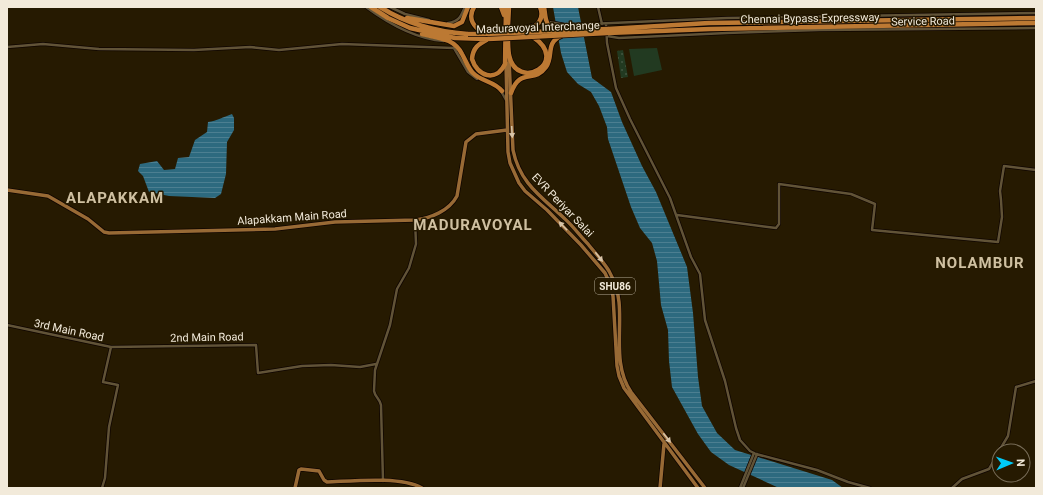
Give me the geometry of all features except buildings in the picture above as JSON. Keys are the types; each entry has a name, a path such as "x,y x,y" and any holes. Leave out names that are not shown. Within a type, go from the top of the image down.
{"highway":[{"path":"371,7 388,18 417,32 448,40 454,46 457,46 474,74 495,84 502,91"},
{"path":"380,7 412,23 441,31 468,36"},
{"path":"390,13 454,26 462,22 468,7"},
{"path":"474,7 471,15 471,22 474,27 484,34"},
{"path":"501,7 507,15"},
{"path":"506,7 507,15"},
{"path":"507,15 510,7"},
{"path":"515,33 528,30 538,24 542,13 540,7"},
{"path":"507,57 520,72 525,75 532,76 542,71 548,64 550,48 556,38 562,33 552,29 546,24 544,7"},
{"name":"SHU86","path":"507,15 507,57"},
{"name":"SHU86","path":"507,15 507,57"},
{"name":"Chennai Bypass Expressway","path":"607,31 709,23 1036,18"},
{"name":"Chennai Bypass Expressway","path":"607,31 1036,23"},
{"path":"410,28 455,38 468,36"},
{"name":"Maduravoyal Interchange","path":"468,36 484,34 607,31"},
{"name":"Maduravoyal Interchange","path":"468,36 488,39 533,37 562,33"},
{"path":"511,93 516,82 525,75 536,72 542,68 546,58 544,46 533,37"},
{"path":"488,39 477,46 472,56 475,68 484,74 492,75 503,68 507,57"}],"main road":[{"name":"SHU86","path":"507,57 511,93"},
{"name":"SHU86","path":"506,101 507,57"},
{"name":"EVR Periyar Salai","path":"511,93 513,150 520,173 531,188 573,226 608,269 614,282 619,302 617,366 619,376 624,388 698,488"},
{"name":"EVR Periyar Salai","path":"506,101 508,152 510,163 519,183 525,191 550,213 596,262 604,273 614,296 621,363 624,379 629,390 705,488"},
{"name":"Alapakkam Main Road","path":"7,190 48,196 94,222 104,232 108,233 275,229 335,222 415,220 438,214 455,200 457,196 466,142 476,134 507,130"},
{"path":"550,213 554,209"},
{"path":"660,488 664,444"},
{"path":"684,471 689,467"},
{"path":"295,488 299,470 301,469 319,471 324,480 327,482 408,482 422,488"}],"street":[{"path":"366,7 410,33 443,41 448,40"},
{"path":"390,7 405,14 438,22 450,23 455,22 460,18 465,7"},
{"path":"598,7 602,24 607,31 616,88 670,198 691,257 700,274 705,320 725,380 740,440 750,451 755,454 817,470 848,482 870,488"},
{"path":"607,31 727,18 1036,13"},
{"path":"508,28 526,27 549,22 562,25 602,24"},
{"name":"Service Road","path":"607,31 619,38 819,30 1036,28"},
{"path":"7,47 43,44 99,49 194,50 250,47 279,50 342,44 454,46"},
{"path":"502,91 506,101"},
{"path":"676,215 776,228 778,224 779,184 851,194 875,204 872,230 998,242 1002,217 1000,191 1004,166 1036,170"},
{"path":"382,481 381,405 373,387 376,364 390,325 396,289 409,268 414,250 416,239 415,220"},
{"name":"3rd Main Road","path":"7,325 111,347 129,347"},
{"name":"2nd Main Road","path":"129,347 256,345 258,373 302,366 331,365 352,367 376,364"},
{"path":"102,488 109,427 118,385 103,382 111,347"},
{"path":"1004,443 1008,436 1016,387 1036,381"},
{"path":"740,488 755,454"},
{"path":"744,488 753,458"},
{"path":"952,488 962,479 989,469 991,465"}],"green space":[{"path":"657,48 662,70 634,76 629,49"},
{"path":"623,50 628,77 621,78 617,51"}],"water":[{"path":"553,7 578,7 592,78 611,92 622,122 642,166 656,192 687,267 702,406 717,433 735,450 832,480 843,488 779,488 729,465 711,452 698,434 672,387 668,330 661,305 657,261 652,243 640,228 631,207 608,139 607,127 599,106 591,92 578,84 567,72 561,53"},
{"path":"232,114 234,118 234,130 227,142 226,174 221,194 215,198 169,196 149,192 143,176 138,171 140,164 157,161 164,170 175,169 178,158 189,157 195,140 207,132 208,122"}],"district":[{"name":"ALAPAKKAM","path":"115,198"},
{"name":"MADURAVOYAL","path":"473,225"},
{"name":"NOLAMBUR","path":"980,263"}]}
